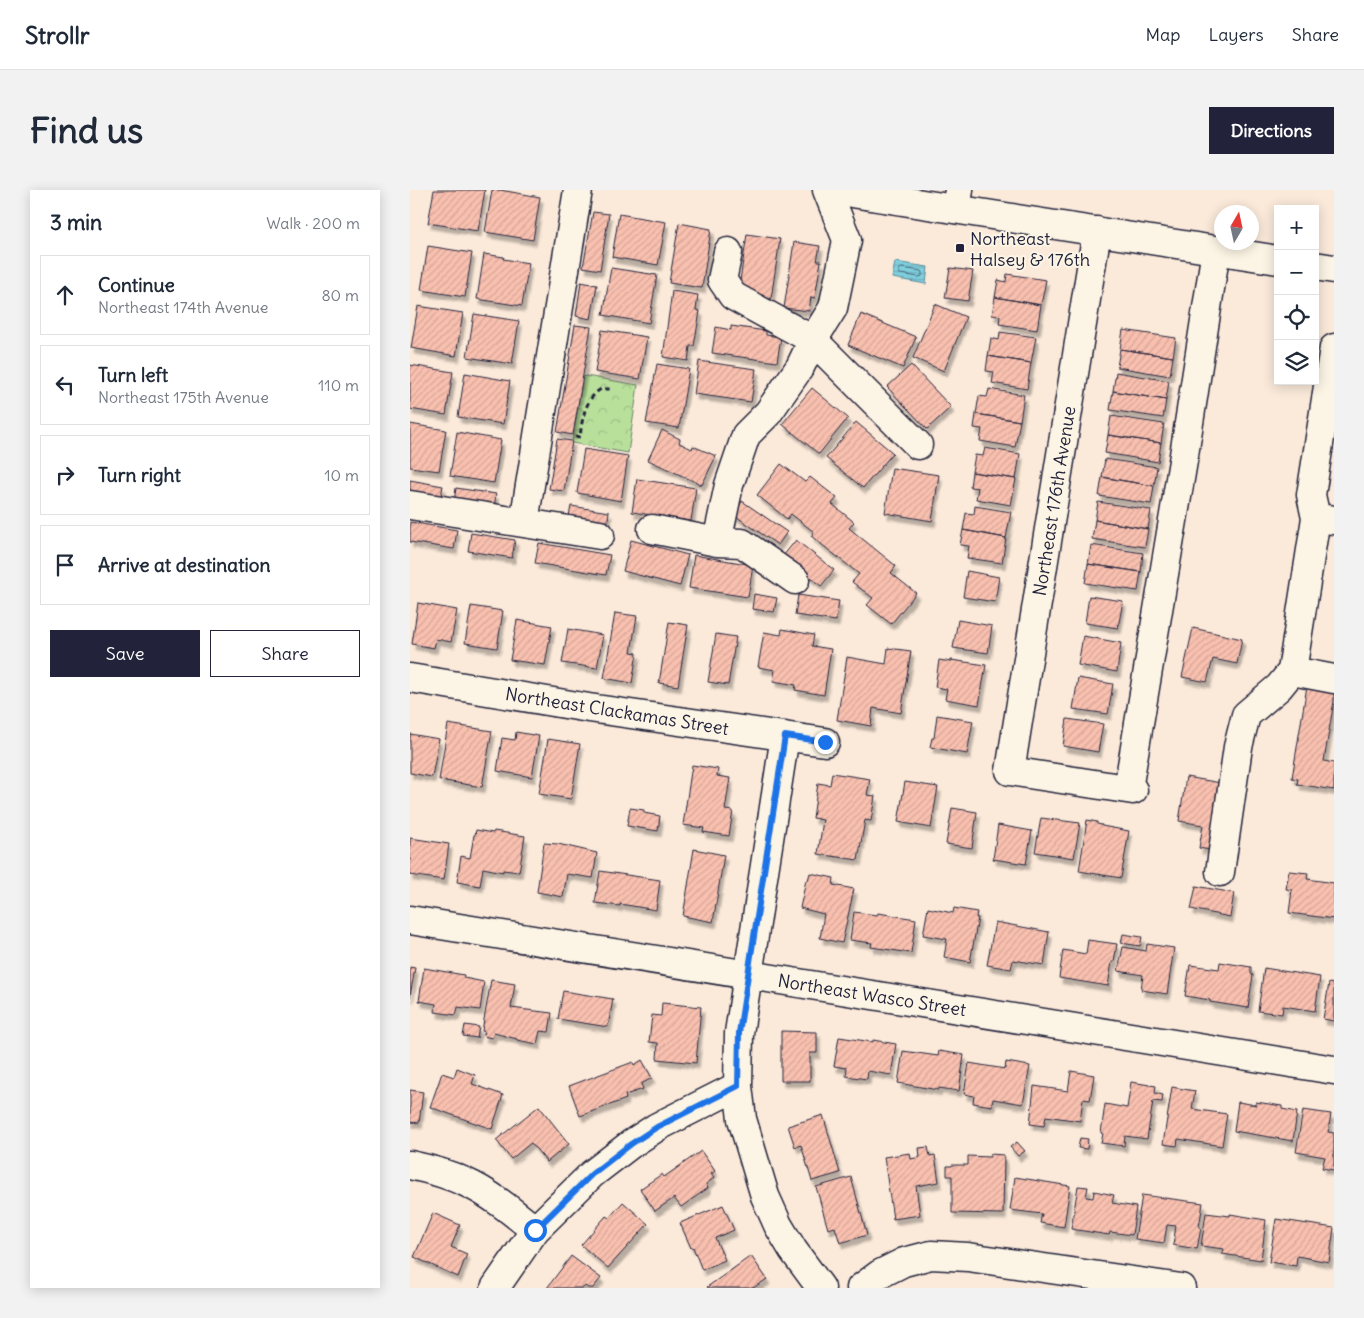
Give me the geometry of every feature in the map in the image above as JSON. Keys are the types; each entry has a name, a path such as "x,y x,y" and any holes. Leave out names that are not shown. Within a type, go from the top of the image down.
{"street":[{"path":"524,522 578,190"},
{"path":"717,542 729,485 746,435 768,413 800,367 813,340 833,308 847,240 827,190"},
{"path":"833,190 957,200 1098,232 1214,250"},
{"name":"Northeast 176th Avenue","path":"1098,232 1010,771 1130,790 1216,250"},
{"path":"1216,250 1274,259"},
{"path":"728,252 722,280 732,296 813,340 918,445"},
{"path":"1319,267 1334,269"},
{"path":"1220,872 1238,747 1246,715 1279,687 1292,671 1329,520 1311,495 1334,348"},
{"path":"410,505 600,535"},
{"path":"652,529 717,542 742,543 795,580"},
{"path":"1292,671 1334,680"},
{"name":"Northeast Clackamas Street","path":"410,678 589,708 825,742"},
{"path":"785,736 739,1033 738,1086 742,1119 765,1196 778,1225 793,1250 821,1288"},
{"name":"Northeast Wasco Street","path":"410,920 1334,1070"},
{"path":"495,1288 535,1230 592,1174 657,1127 738,1086"},
{"path":"410,1165 440,1172 466,1182 502,1204 535,1230"},
{"path":"861,1288 880,1274 904,1262 931,1255 968,1257 1179,1288"}],"path":[{"path":"575,436 580,437 583,415 592,396 601,388 610,389"}],"green space":[{"path":"583,377 638,385 628,453 572,443"}],"water":[{"path":"895,262 928,267 926,284 892,278"}],"building":[{"path":"434,190 485,190 478,231 428,223"},
{"path":"492,190 540,197 533,240 485,232"},
{"path":"593,212 609,214 600,270 583,267"},
{"path":"619,214 666,222 658,265 612,257"},
{"path":"679,223 711,229 702,288 669,283"},
{"path":"747,234 780,239 771,299 738,294"},
{"path":"794,242 820,246 817,261 821,261 815,298 811,297 809,311 784,308"},
{"path":"428,246 472,253 465,297 421,290"},
{"path":"484,254 529,263 522,306 477,299"},
{"path":"611,268 657,275 649,323 603,315"},
{"path":"950,268 973,271 968,301 945,298"},
{"path":"1007,274 1046,280 1041,305 995,297 998,280 1006,282"},
{"path":"581,282 597,285 591,319 576,316"},
{"path":"672,291 698,295 696,310 700,311 694,346 690,346 688,361 663,357"},
{"path":"995,297 1041,305 1037,330 999,324 1000,316 992,315"},
{"path":"935,304 966,317 944,371 913,358"},
{"path":"418,306 463,313 456,356 411,348"},
{"path":"474,314 519,321 512,364 467,357"},
{"path":"861,314 916,337 903,368 848,345"},
{"path":"575,325 591,327 573,435 557,432"},
{"path":"731,326 766,331 766,335 781,337 777,362 712,353 716,327 731,330"},
{"path":"602,330 647,337 640,379 595,372"},
{"path":"1123,330 1176,338 1173,357 1120,349"},
{"path":"1000,332 1036,337 1031,363 988,356 991,338 999,340"},
{"path":"1120,349 1173,357 1170,376 1117,367"},
{"path":"988,356 1031,363 1027,389 992,383 994,372 986,371"},
{"path":"699,361 756,369 751,402 694,394"},
{"path":"657,364 689,369 679,428 646,423"},
{"path":"410,365 453,372 446,415 410,409"},
{"path":"911,365 951,407 927,429 887,387"},
{"path":"1116,372 1169,381 1166,400 1113,391"},
{"path":"465,373 510,381 503,424 458,417"},
{"path":"812,388 848,418 819,454 782,424"},
{"path":"989,389 1024,395 1020,421 976,414 979,396 987,397"},
{"path":"1113,391 1166,400 1163,418 1110,410"},
{"path":"976,414 1020,421 1015,447 980,441 982,429 974,428"},
{"path":"1111,416 1164,424 1161,443 1108,435"},
{"path":"856,422 893,453 863,488 826,458"},
{"path":"410,424 446,430 439,471 410,467"},
{"path":"662,430 680,439 679,443 692,449 693,446 716,456 702,485 648,460"},
{"path":"457,432 501,440 494,483 450,476"},
{"path":"1108,435 1161,443 1158,462 1105,453"},
{"path":"557,439 572,441 564,491 549,489"},
{"path":"985,448 1020,454 1016,479 972,472 975,455 983,456"},
{"path":"584,449 628,456 621,501 577,493"},
{"path":"1105,459 1157,467 1154,486 1102,477"},
{"path":"781,464 805,482 810,477 837,498 832,504 854,522 849,528 896,566 891,573 916,593 891,624 867,605 873,598 852,582 859,574 811,536 814,532 791,514 787,519 757,495"},
{"path":"892,468 939,475 932,521 885,513"},
{"path":"972,472 1016,479 1011,505 976,499 978,488 970,487"},
{"path":"1102,477 1154,486 1151,504 1099,496"},
{"path":"637,479 696,488 691,521 632,512"},
{"path":"410,480 443,486 440,501 410,496"},
{"path":"456,488 496,494 494,508 454,502"},
{"path":"742,501 787,532 778,545 734,515"},
{"path":"1098,502 1151,510 1148,529 1095,520"},
{"path":"571,506 609,512 607,527 568,521"},
{"path":"975,506 1011,512 1006,538 963,530 966,513 974,514"},
{"path":"1095,520 1148,529 1145,547 1092,539"},
{"path":"410,522 457,530 454,549 410,542"},
{"path":"963,530 1006,538 1002,563 967,558 969,546 960,545"},
{"path":"471,533 515,540 512,558 468,551"},
{"path":"631,540 688,555 680,586 623,571"},
{"path":"796,540 834,570 821,586 783,556"},
{"path":"539,543 610,555 606,575 535,563"},
{"path":"1091,545 1143,553 1141,572 1088,564"},
{"path":"694,555 753,565 748,597 689,588"},
{"path":"1088,564 1141,572 1138,591 1085,583"},
{"path":"967,571 999,577 995,602 963,597"},
{"path":"754,594 777,598 774,612 752,609"},
{"path":"798,595 839,601 836,621 795,615"},
{"path":"1089,596 1123,601 1118,628 1085,623"},
{"path":"418,603 457,610 451,642 436,639 434,648 412,644"},
{"path":"471,606 503,611 497,648 465,643"},
{"path":"615,613 637,616 631,652 637,653 632,683 604,678"},
{"path":"517,620 552,626 545,665 510,660"},
{"path":"958,620 992,626 988,653 953,648"},
{"path":"669,622 688,625 678,686 659,683"},
{"path":"1193,628 1242,639 1237,664 1213,659 1207,682 1182,677"},
{"path":"568,629 603,635 597,668 562,663"},
{"path":"782,629 814,635 812,646 831,649 824,695 795,690 796,685 773,681 775,670 758,667 764,632 781,635"},
{"path":"716,634 736,637 728,685 708,682"},
{"path":"1083,636 1121,643 1117,672 1078,665"},
{"path":"888,648 911,651 901,713 873,708 871,726 837,720 847,657 886,664"},
{"path":"939,660 986,665 979,705 945,699 947,689 935,687"},
{"path":"1078,678 1113,684 1108,714 1073,709"},
{"path":"1307,686 1334,690 1334,701 1324,761 1334,763 1334,790 1297,784 1298,779 1292,778"},
{"path":"937,715 973,721 967,754 930,747 932,738 934,738"},
{"path":"1067,719 1103,724 1098,752 1063,746"},
{"path":"448,724 492,731 482,787 439,780"},
{"path":"516,732 539,736 532,777 497,771 502,738 515,740"},
{"path":"410,734 439,739 432,777 410,773"},
{"path":"548,739 580,744 571,799 539,794"},
{"path":"692,765 718,769 717,776 730,778 725,810 733,811 729,836 703,832 704,828 683,825"},
{"path":"832,773 870,779 867,795 875,796 871,821 865,820 858,860 818,854 823,820 813,818 818,783 830,785"},
{"path":"1186,777 1227,784 1215,851 1199,848 1203,825 1179,821"},
{"path":"905,782 938,787 931,828 898,822"},
{"path":"630,808 644,810 644,813 660,816 658,831 627,826"},
{"path":"952,808 977,812 972,848 946,844"},
{"path":"1041,818 1080,823 1074,858 1035,852"},
{"path":"1087,820 1097,822 1097,824 1102,826 1129,831 1121,878 1079,871"},
{"path":"998,825 1032,831 1026,864 993,859"},
{"path":"476,830 525,836 519,872 503,870 503,872 483,868 480,886 457,882 461,856 470,858"},
{"path":"410,838 449,844 444,880 410,875"},
{"path":"544,843 558,844 597,853 593,878 567,874 563,897 537,892"},
{"path":"694,849 724,855 713,922 683,916"},
{"path":"600,871 660,880 656,910 620,904 620,906 595,903"},
{"path":"1289,871 1308,873 1307,879 1334,883 1334,919 1289,913 1292,890 1286,889"},
{"path":"810,873 834,878 833,885 854,889 842,943 820,938 824,914 800,908 806,880 808,880"},
{"path":"1196,886 1234,893 1230,917 1191,909"},
{"path":"928,908 953,913 954,908 977,912 976,918 978,918 970,962 944,957 947,939 923,935"},
{"path":"854,912 877,915 878,913 916,919 911,953 871,947 872,943 850,940"},
{"path":"995,922 1049,932 1044,965 1013,960 1011,969 987,965"},
{"path":"1123,934 1142,937 1140,946 1121,943"},
{"path":"1088,940 1117,944 1108,986 1059,978 1063,950 1086,954"},
{"path":"1147,944 1174,948 1167,994 1141,990 1143,975 1118,971 1123,947 1146,951"},
{"path":"1220,962 1251,967 1251,974 1253,975 1248,1008 1185,996 1190,965 1219,969"},
{"path":"410,967 415,968 410,997"},
{"path":"424,968 464,975 464,978 484,982 480,1010 458,1007 456,1015 435,1012 436,1004 419,1001"},
{"path":"1264,968 1320,977 1315,1011 1283,1006 1282,1014 1258,1011"},
{"path":"491,980 515,984 511,1008 552,1013 549,1032 540,1031 537,1044 494,1033 492,1038 483,1036 485,1032 482,1031"},
{"path":"1329,983 1334,984 1334,1021 1323,1019"},
{"path":"563,991 613,999 608,1027 558,1019"},
{"path":"662,1003 701,1007 696,1063 657,1059 658,1043 649,1042 652,1015 661,1016"},
{"path":"465,1025 479,1027 477,1038 463,1036"},
{"path":"781,1031 817,1032 817,1053 810,1053 810,1081 781,1081"},
{"path":"839,1037 896,1044 891,1075 868,1071 867,1079 846,1076 847,1068 834,1066"},
{"path":"903,1051 938,1056 939,1051 964,1055 959,1091 939,1088 938,1090 898,1083"},
{"path":"642,1060 652,1078 641,1084 643,1089 625,1095 626,1099 580,1116 569,1086 633,1062 634,1065"},
{"path":"1006,1062 1030,1066 1023,1104 993,1099 992,1106 973,1103 974,1096 964,1094 969,1063 1005,1069"},
{"path":"457,1068 475,1075 472,1084 503,1095 492,1129 430,1107 442,1073 454,1077"},
{"path":"1071,1071 1094,1075 1090,1100 1083,1099 1080,1121 1046,1116 1044,1126 1030,1124 1034,1086 1068,1091"},
{"path":"1131,1082 1156,1086 1155,1093 1163,1095 1162,1102 1153,1101 1147,1139 1125,1136 1124,1146 1101,1143 1105,1104 1127,1108"},
{"path":"1172,1087 1195,1091 1192,1109 1227,1114 1222,1146 1178,1139 1177,1146 1163,1144"},
{"path":"410,1090 423,1092 419,1123 410,1122"},
{"path":"1238,1102 1256,1105 1256,1102 1282,1106 1282,1109 1297,1112 1293,1141 1234,1131"},
{"path":"539,1106 569,1144 547,1162 531,1143 511,1159 496,1140"},
{"path":"1303,1110 1331,1114 1328,1132 1334,1133 1334,1170 1322,1168 1325,1157 1296,1152"},
{"path":"823,1115 840,1173 812,1181 801,1145 795,1147 788,1126"},
{"path":"1080,1138 1088,1139 1087,1149 1078,1148"},
{"path":"1017,1142 1025,1151 1018,1156 1010,1147"},
{"path":"928,1147 930,1156 935,1155 939,1182 916,1186 920,1215 893,1219 884,1157 910,1153 911,1159 920,1157 919,1148"},
{"path":"701,1151 715,1171 711,1174 714,1178 706,1184 708,1188 681,1207 674,1198 655,1211 640,1189 662,1174 664,1177"},
{"path":"990,1154 1004,1155 1003,1214 952,1213 952,1176 947,1176 947,1166 968,1165 968,1156 990,1157"},
{"path":"851,1177 867,1235 840,1243 835,1227 828,1229 816,1187"},
{"path":"1015,1177 1070,1186 1064,1227 1040,1223 1042,1214 1010,1210"},
{"path":"1078,1186 1088,1187 1086,1197 1093,1198 1094,1191 1114,1195 1112,1203 1136,1207 1132,1235 1110,1232 1109,1235 1071,1229"},
{"path":"1142,1195 1203,1203 1197,1249 1173,1245 1176,1226 1167,1225 1164,1243 1135,1239"},
{"path":"623,1202 648,1224 608,1268 581,1245 606,1216 609,1218"},
{"path":"723,1205 734,1230 715,1238 725,1260 702,1270 693,1247 691,1248 680,1223"},
{"path":"433,1213 460,1225 451,1247 467,1254 458,1277 414,1257"},
{"path":"1206,1213 1230,1216 1230,1214 1266,1220 1261,1260 1222,1254 1224,1249 1201,1246"},
{"path":"1276,1219 1334,1228 1329,1262 1297,1256 1296,1266 1269,1262"},
{"path":"571,1256 601,1278 593,1288 585,1286 583,1288 547,1288"},
{"path":"751,1256 767,1279 753,1288 707,1287"}],"place":[{"name":"Northeast Halsey & 176th","path":"960,248"}],"route":[{"path":"535,1230 592,1174 631,1144 657,1127 738,1086 739,1033 785,736 825,742"}]}
